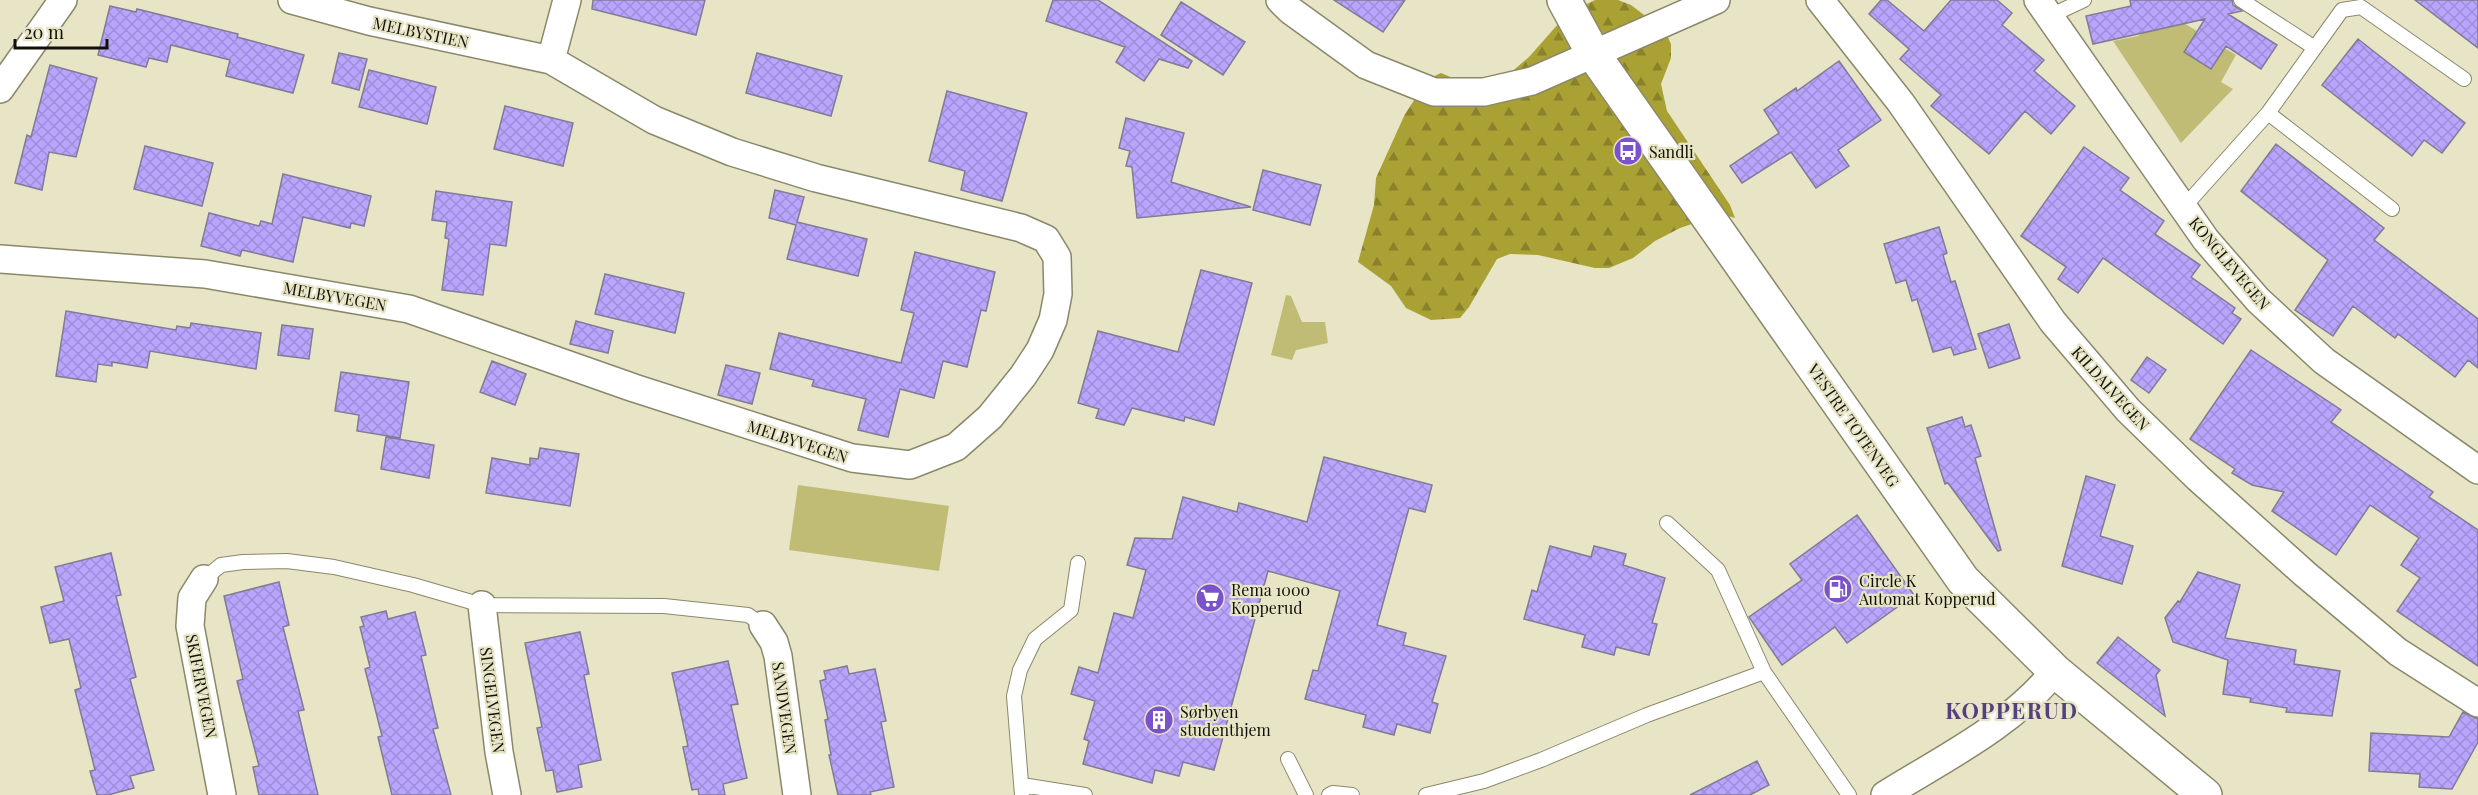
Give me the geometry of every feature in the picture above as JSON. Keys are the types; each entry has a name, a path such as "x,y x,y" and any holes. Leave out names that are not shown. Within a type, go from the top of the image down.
{"main road":[{"name":"VESTRE TOTENVEG","path":"1564,0 1594,55 1962,580 2055,670 2205,795"}],"street":[{"path":"0,89 63,0"},
{"name":"MELBYSTIEN","path":"292,0 369,21 551,60"},
{"path":"551,60 567,0"},
{"path":"1281,0 1290,10 1366,65 1434,92 1484,92 1532,81 1716,0"},
{"name":"KILDALVEGEN","path":"1820,0 1901,103 2053,322 2128,410 2198,478 2305,574 2398,652 2478,703"},
{"name":"KONGLEVEGEN","path":"2044,8 2206,240 2258,300 2324,361 2478,470"},
{"name":"MELBYVEGEN","path":"0,259 205,274 409,309 634,388 841,455 910,465 956,447 990,417 1023,376 1040,350 1058,294 1057,257 1046,239 1021,228 816,178 732,152 654,120 551,60"},
{"name":"SKIFERVEGEN","path":"204,579 192,598 190,626 222,795"},
{"name":"SINGELVEGEN","path":"482,605 499,752 507,795"},
{"name":"SANDVEGEN","path":"763,625 774,642 778,656 797,795"},
{"path":"1902,791 2014,714 2038,691 2055,670"}],"lane":[{"path":"2044,8 2085,0"},
{"path":"2241,0 2315,48"},
{"path":"2184,207 2268,113 2342,10 2361,7 2464,79"},
{"path":"2268,113 2392,208"},
{"path":"1667,523 1718,570 1764,672 1848,795"},
{"path":"204,579 221,566 243,562 287,561 345,570 413,585 482,605 664,606 748,615 763,625"},
{"path":"1078,563 1071,610 1035,639 1020,670 1014,696 1022,790 1085,795"},
{"path":"1426,795 1484,781 1541,760 1647,715 1764,672"},
{"path":"1288,759 1306,795"},
{"path":"1329,795 1333,793 1352,795"}],"green space":[{"path":"1595,0 1618,0 1631,5 1665,31 1671,44 1671,58 1661,84 1667,111 1730,205 1735,218 1721,214 1680,228 1655,241 1633,258 1609,268 1595,268 1538,255 1510,254 1497,259 1460,318 1431,320 1406,308 1391,286 1358,262 1374,205 1376,178 1405,114 1428,79 1441,73 1467,84 1508,75 1529,57 1567,14"}],"shaded area":[{"path":"2179,20 2236,55 2221,82 2233,89 2181,143 2113,41 2138,36 2149,28"},
{"path":"1286,295 1291,296 1302,322 1325,322 1328,343 1296,350 1292,360 1271,355"},
{"path":"798,485 949,506 939,571 789,550"}],"building":[{"path":"593,0 705,0 696,35 592,9"},
{"path":"1053,0 1098,0 1192,61 1188,68 1159,59 1144,81 1116,62 1125,47 1046,21"},
{"path":"1334,0 1405,0 1383,32"},
{"path":"1881,0 1887,0 1924,31 1951,0 1997,0 2012,13 2002,25 2044,60 2034,71 2075,106 2051,134 2025,111 1989,154 1931,106 1941,95 1900,59 1909,49 1869,14"},
{"path":"2130,0 2232,0 2233,5 2242,11 2228,14 2277,45 2261,69 2226,46 2211,69 2184,52 2205,19 2093,44 2086,16 2131,6"},
{"path":"2415,0 2478,0 2478,48"},
{"path":"1181,2 1245,42 1223,75 1161,35"},
{"path":"110,6 136,12 137,9 238,34 237,37 304,55 293,93 226,76 230,60 171,45 167,62 149,58 146,67 98,55"},
{"path":"2358,39 2465,123 2442,153 2424,140 2412,156 2322,85"},
{"path":"339,53 367,59 359,90 332,83"},
{"path":"757,53 842,76 831,116 746,93"},
{"path":"1839,61 1881,120 1838,150 1849,166 1816,188 1791,152 1742,183 1730,166 1779,133 1764,110 1796,88 1797,91"},
{"path":"50,65 97,78 76,157 49,152 42,190 15,183 27,135 31,137"},
{"path":"369,70 436,87 427,124 359,107"},
{"path":"947,91 1027,113 1002,201 961,190 965,171 929,161"},
{"path":"505,106 573,123 563,166 494,149"},
{"path":"1126,118 1184,133 1171,182 1251,207 1137,218 1132,167 1126,166 1130,151 1119,148"},
{"path":"2276,144 2384,228 2374,240 2478,319 2478,368 2468,360 2455,377 2398,334 2395,338 2353,306 2333,336 2295,310 2328,260 2241,191"},
{"path":"145,146 213,163 202,206 134,189"},
{"path":"2084,147 2129,178 2120,190 2164,221 2155,234 2200,265 2191,277 2235,308 2232,313 2241,319 2223,344 2103,258 2078,293 2058,279 2066,267 2021,236"},
{"path":"1263,170 1321,185 1310,225 1253,210"},
{"path":"283,174 371,196 364,226 351,223 350,228 303,217 293,262 242,250 240,256 201,246 209,213 259,226 261,221 272,224"},
{"path":"775,190 804,197 797,222 867,239 858,276 787,259 796,225 769,218"},
{"path":"436,191 512,202 506,246 490,244 483,295 442,290 449,239 445,238 447,222 432,220"},
{"path":"1939,227 1947,253 1943,255 1951,282 1955,281 1976,349 1954,355 1951,347 1933,352 1917,299 1912,301 1906,280 1896,283 1884,244"},
{"path":"915,252 995,272 986,311 981,310 967,367 943,361 934,398 900,389 888,437 858,430 866,399 812,386 814,380 770,369 779,333 901,363 914,313 901,310"},
{"path":"1201,270 1252,283 1214,425 1185,417 1184,421 1132,408 1124,425 1096,418 1099,409 1078,403 1098,331 1178,352"},
{"path":"605,274 684,293 675,333 595,314"},
{"path":"66,311 176,330 177,326 190,328 191,323 261,333 256,369 150,351 147,368 112,362 112,366 98,364 96,382 56,376"},
{"path":"576,321 613,331 608,353 570,344"},
{"path":"2009,324 2020,358 1989,368 1978,334"},
{"path":"282,325 313,329 309,359 278,355"},
{"path":"2251,350 2341,410 2331,422 2433,492 2429,497 2478,530 2478,666 2397,611 2420,578 2401,565 2419,538 2370,505 2336,555 2272,511 2284,492 2252,485 2232,473 2235,469 2190,439"},
{"path":"2147,357 2166,370 2149,393 2131,380"},
{"path":"492,361 526,374 515,405 480,392"},
{"path":"726,365 760,373 752,404 718,395"},
{"path":"341,372 409,382 400,438 357,431 359,415 335,411"},
{"path":"1962,417 1965,427 1971,425 1981,456 1975,458 2001,550 1998,551 1948,483 1945,484 1927,428"},
{"path":"386,437 434,445 429,478 381,469"},
{"path":"540,448 579,454 570,506 486,493 492,458 530,465 530,458 538,459"},
{"path":"1324,457 1432,485 1425,512 1409,508 1377,625 1406,633 1403,645 1446,656 1432,702 1438,704 1430,733 1397,724 1394,735 1363,727 1366,715 1305,699 1313,670 1318,671 1340,591 1268,571 1214,770 1183,762 1179,776 1155,770 1152,783 1083,764 1089,741 1084,739 1095,701 1071,694 1079,667 1098,673 1114,613 1133,618 1146,570 1127,565 1135,538 1172,539 1183,497 1237,512 1239,503 1307,522"},
{"path":"2086,476 2115,485 2100,536 2133,546 2122,584 2062,566"},
{"path":"1857,515 1914,595 1847,643 1835,627 1782,665 1749,617 1802,580 1790,564"},
{"path":"1550,546 1591,557 1594,546 1626,554 1623,565 1665,578 1652,623 1657,624 1649,655 1616,647 1614,655 1582,647 1585,635 1524,619 1532,590 1537,592"},
{"path":"111,553 121,595 116,596 136,677 130,679 154,770 130,776 134,788 108,795 97,795 90,771 95,770 75,690 81,688 69,639 50,643 41,607 64,601 55,567"},
{"path":"2198,572 2240,585 2225,638 2296,650 2294,664 2340,671 2332,716 2286,712 2287,708 2250,702 2251,698 2223,694 2228,660 2173,642 2165,618 2178,601 2180,602"},
{"path":"279,582 289,625 283,627 304,710 298,711 318,795 259,795 253,767 259,766 237,681 243,679 224,596"},
{"path":"386,611 388,619 415,612 426,655 421,656 438,728 433,729 451,795 392,795 378,737 382,736 365,669 370,667 360,627 364,626 361,617"},
{"path":"580,632 589,674 584,675 601,760 578,765 582,787 557,792 553,770 546,771 537,728 542,727 525,643"},
{"path":"2118,637 2160,670 2156,675 2165,716 2097,663"},
{"path":"728,661 738,704 731,705 747,778 723,784 725,795 699,795 698,789 692,790 683,747 688,746 672,673"},
{"path":"847,666 849,674 875,669 886,721 881,722 894,787 870,792 871,795 838,795 829,755 831,755 825,720 828,719 820,681 826,679 824,671"},
{"path":"2463,712 2478,719 2478,742 2452,789 2419,787 2420,774 2369,771 2371,733 2449,737"},
{"path":"1757,761 1769,785 1750,795 1690,795"}],"place":[{"name":"Sandli","path":"1628,151"},
{"name":"Circle K Automat Kopperud","path":"1838,589"},
{"name":"Rema 1000 Kopperud","path":"1210,598"},
{"name":"Sørbyen studenthjem","path":"1159,720"}],"district":[{"name":"KOPPERUD","path":"2012,710"}]}
